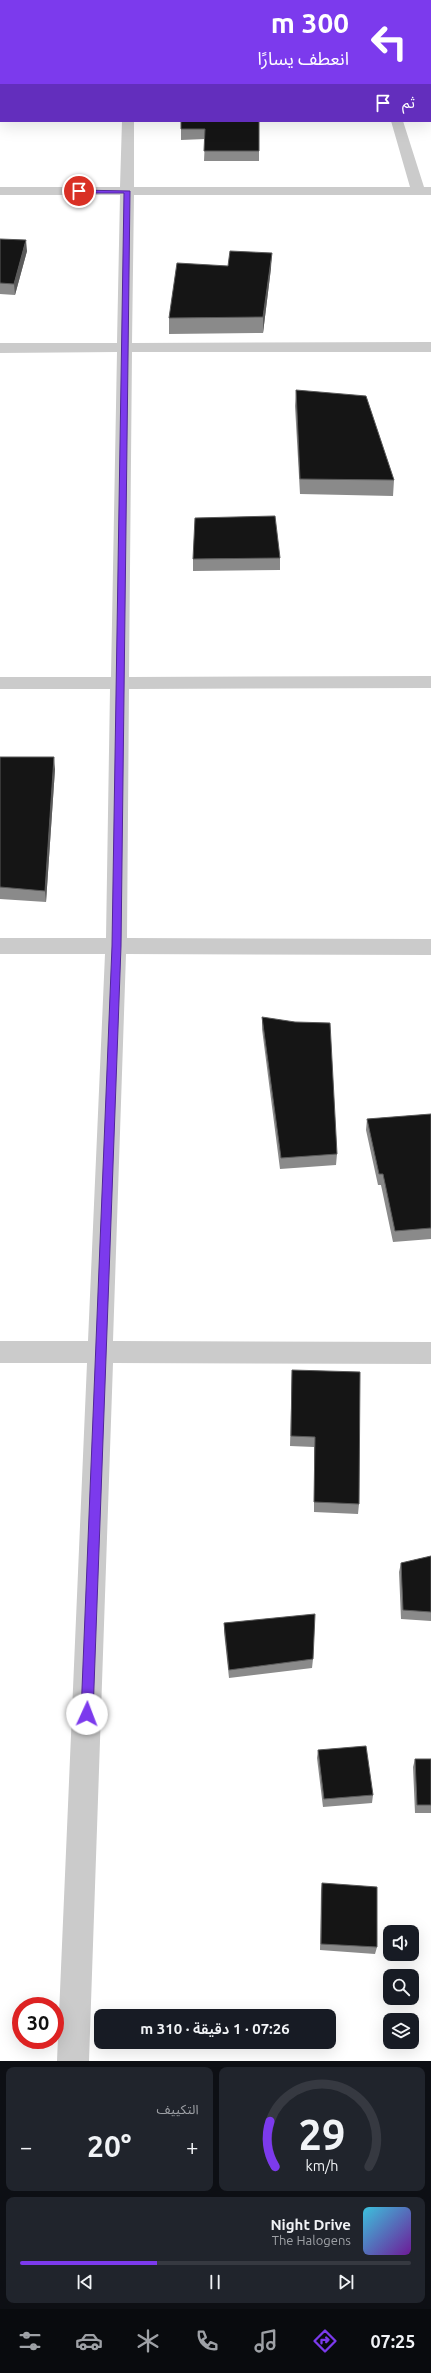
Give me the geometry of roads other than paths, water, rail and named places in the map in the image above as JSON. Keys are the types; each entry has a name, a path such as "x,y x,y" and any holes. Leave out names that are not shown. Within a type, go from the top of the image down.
{"street":[{"path":"73,2061 116,946 128,122"},
{"path":"0,191 424,192 397,122"},
{"path":"0,348 431,348"},
{"path":"0,684 431,682"},
{"path":"0,946 431,947"},
{"path":"0,1352 101,1351 431,1353"}]}
